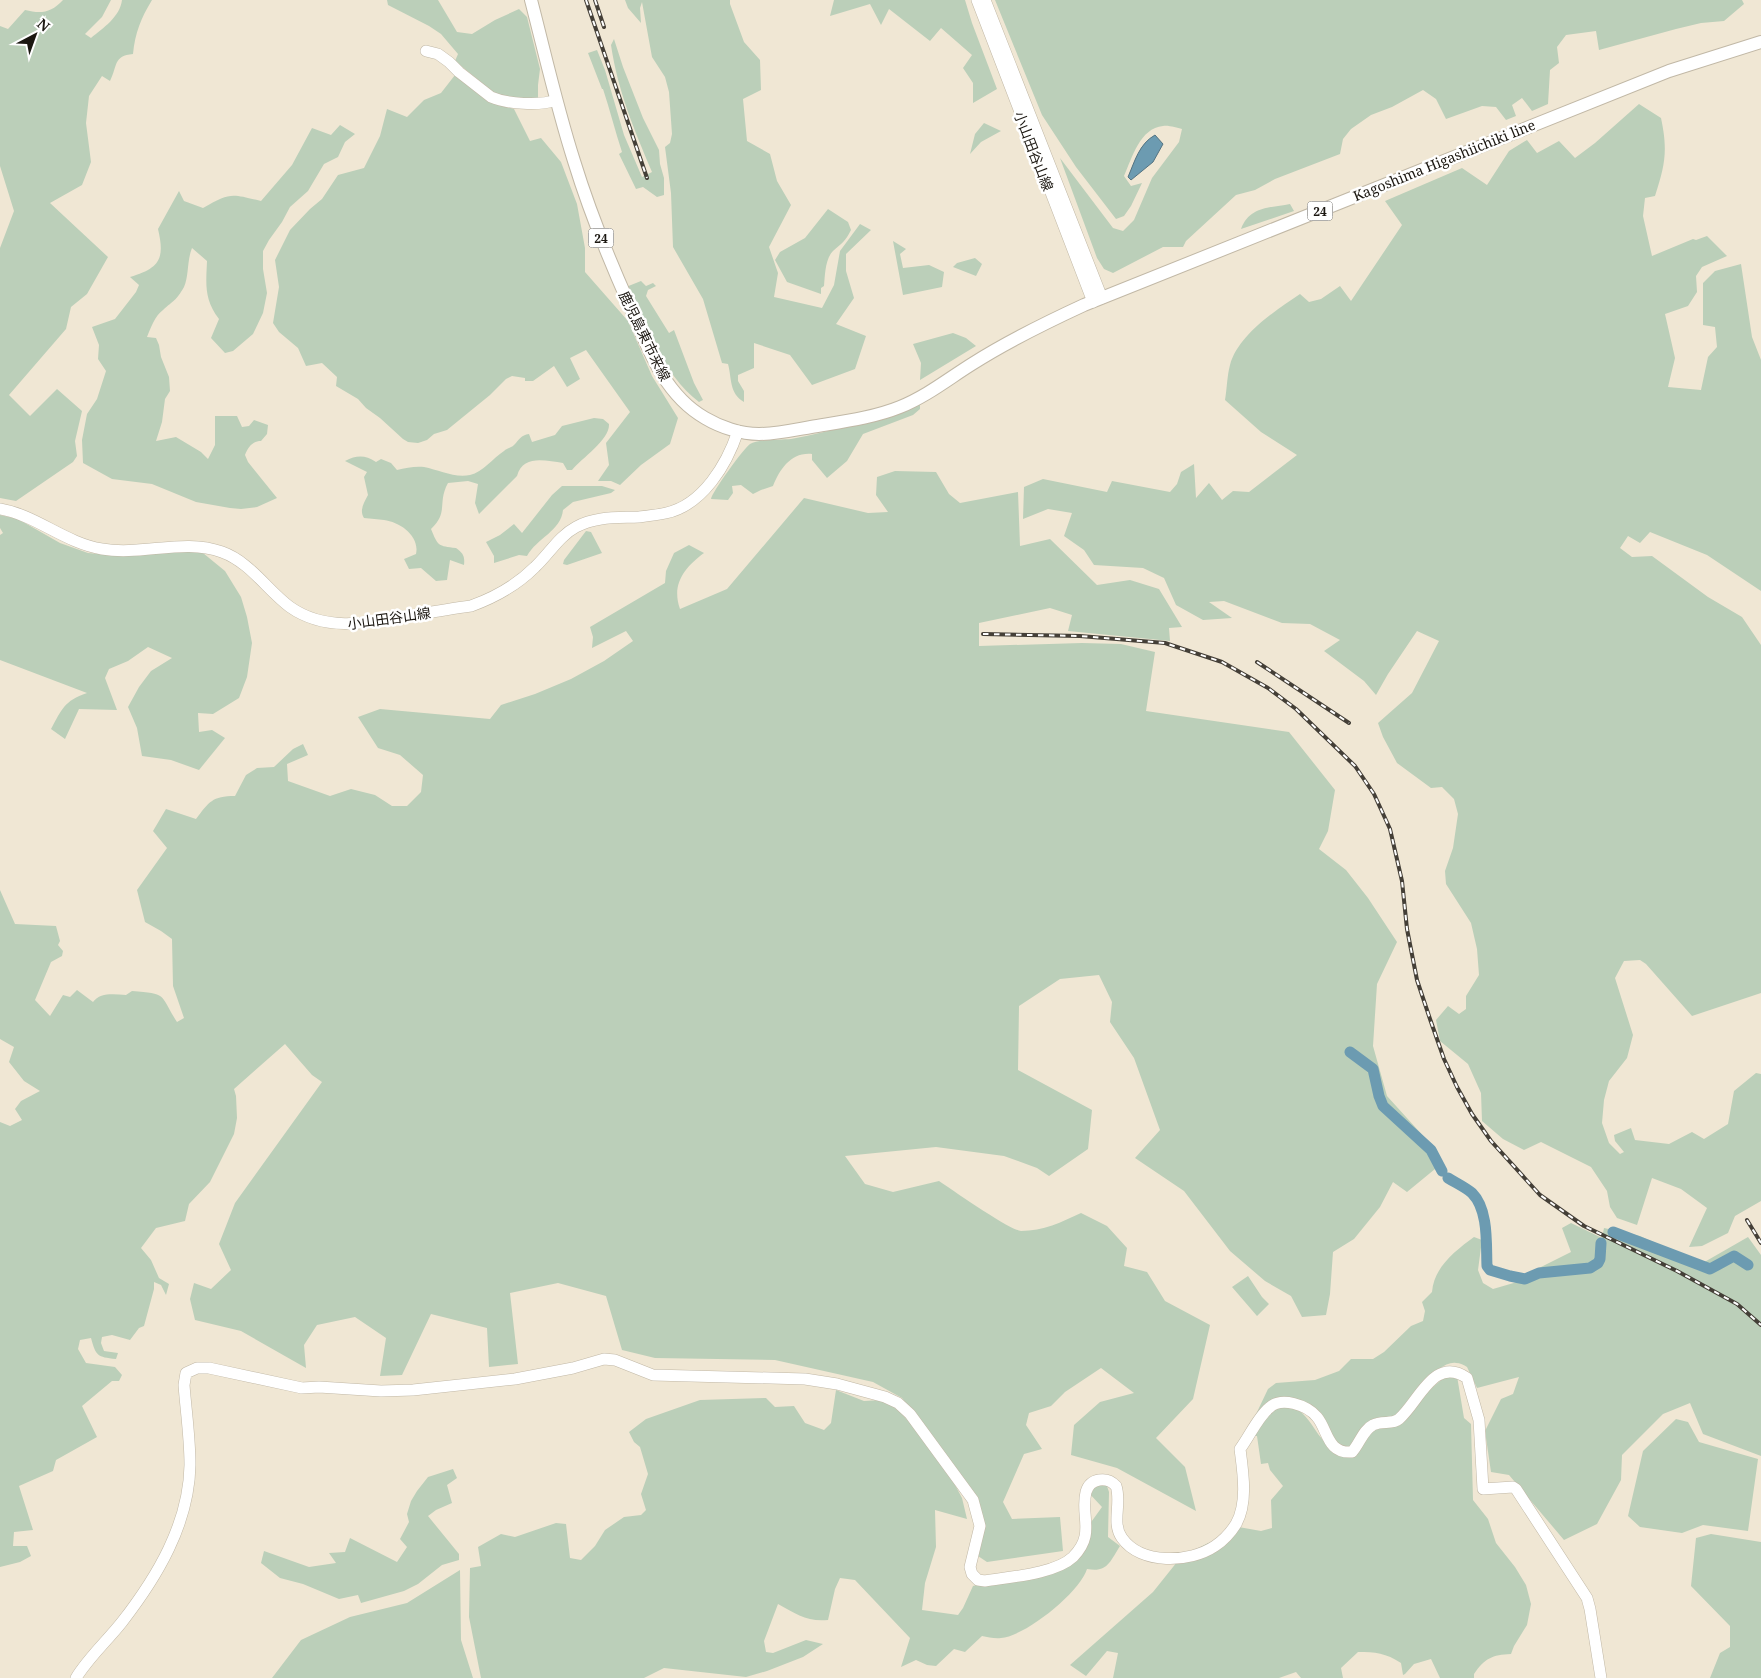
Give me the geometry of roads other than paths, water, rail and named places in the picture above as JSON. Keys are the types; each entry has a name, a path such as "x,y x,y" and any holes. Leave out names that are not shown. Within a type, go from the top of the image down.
{"main road":[{"name":"鹿児島東市来線","path":"531,0 574,163 607,254 654,360 669,387 679,399 704,418 716,424 759,434 797,430 898,408 922,397 1011,340 1050,320 1098,300"},
{"name":"Kagoshima Higashiichiki line","path":"1098,300 1669,71 1761,42"}],"street":[{"name":"小山田谷山線","path":"976,0 1001,52"},
{"name":"小山田谷山線","path":"985,0 1001,52 1098,300"},
{"path":"426,51 438,54 490,97 497,100 513,103 550,102 556,100"},
{"name":"小山田谷山線","path":"0,509 18,513 62,535 100,549 119,551 187,546 211,548 236,559 282,600 301,613 329,623 358,624 471,606 500,594 523,578 562,537 577,526 596,520 656,515 676,510 694,499 711,482 733,446 738,430"},
{"path":"76,1678 122,1622 148,1586 162,1562 177,1529 185,1499 190,1467 184,1385 186,1372 197,1368 209,1368 302,1388 413,1390 516,1379 573,1368 604,1359 615,1360 653,1375 804,1379 836,1384 886,1397 898,1403 910,1414 973,1500 980,1526 970,1567 972,1574 978,1580 985,1582 1048,1570 1072,1558 1084,1539 1087,1524 1086,1491 1090,1485 1102,1479 1107,1479 1116,1486 1119,1499 1117,1520 1120,1536 1136,1552 1158,1559 1199,1554 1224,1539 1236,1523 1242,1508 1243,1493 1240,1449 1267,1409 1274,1404 1293,1403 1307,1409 1318,1418 1326,1436 1336,1448 1344,1452 1352,1452 1364,1433 1373,1425 1381,1422 1391,1423 1399,1419 1427,1384 1448,1371 1459,1372 1467,1378 1479,1420 1483,1489 1513,1487 1516,1489 1586,1598 1590,1609 1601,1678"}],"water":[{"path":"1155,135 1163,144 1153,162 1131,180 1128,177 1138,153 1145,143"}],"waterway":[{"path":"1350,1052 1373,1069 1383,1106 1431,1150 1442,1171"},
{"path":"1448,1178 1472,1193 1477,1200 1486,1228 1487,1266 1490,1270 1525,1279 1539,1273 1590,1268 1598,1263 1600,1259 1601,1243"},
{"path":"1613,1232 1710,1269 1734,1256 1748,1265"}],"railway":[{"path":"586,0 647,178"},
{"path":"595,0 604,27"},
{"path":"983,634 1080,636 1165,643 1222,662 1268,688 1296,709 1355,766 1374,794 1390,829 1402,881 1407,929 1417,980 1444,1059 1472,1114 1491,1141 1540,1195 1584,1226 1677,1271 1737,1304 1761,1325"},
{"path":"1257,662 1349,723"},
{"path":"1747,1220 1761,1243"}]}
